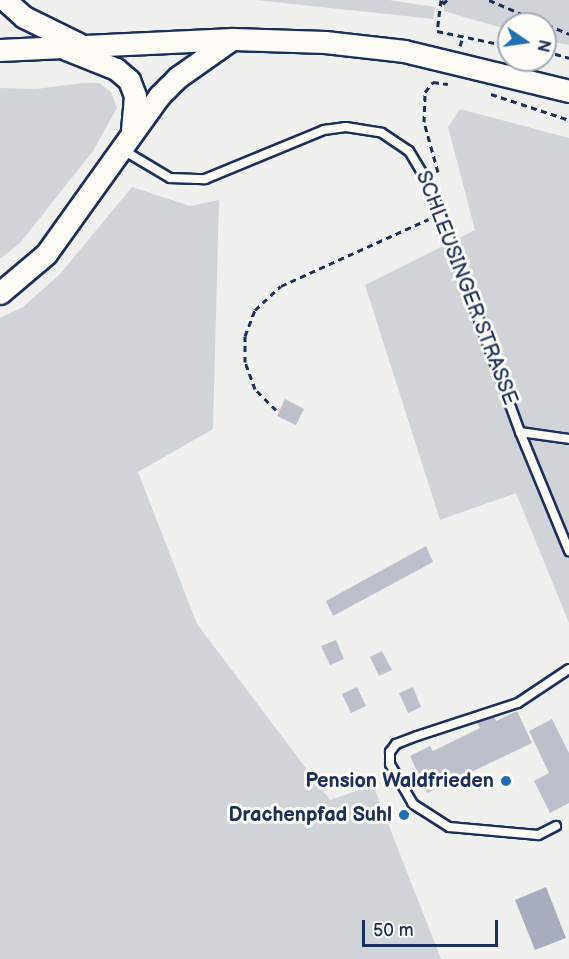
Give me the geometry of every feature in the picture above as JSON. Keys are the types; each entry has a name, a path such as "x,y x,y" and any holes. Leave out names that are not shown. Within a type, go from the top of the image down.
{"main road":[{"path":"5,0 24,17 70,46 116,69 129,80 136,113 126,140"},
{"path":"0,293 46,254 126,140 178,77 233,39"},
{"path":"0,50 233,39 325,42 404,51 457,62 569,92"}],"lane":[{"name":"SCHLEUSINGER STRASSE","path":"126,140 170,178 205,179 324,130 364,128 382,133 409,151 421,165 520,432 569,551"},
{"path":"520,432 569,439"},
{"path":"556,826 538,835 449,827 413,804 390,764 390,752 396,744 417,735 518,703 569,669"}],"path":[{"path":"441,0 443,4 447,0"},
{"path":"441,0 437,31 497,44"},
{"path":"489,0 569,34"},
{"path":"440,178 424,122 425,92 433,82 451,84 457,62"},
{"path":"488,93 569,120"},
{"path":"276,410 255,389 245,362 249,322 263,300 281,286 440,214"}],"shaded area":[{"path":"256,0 389,0 435,7 433,19"},
{"path":"444,0 569,0 569,45 557,42 557,12 497,12 497,26 444,11"},
{"path":"99,83 111,92 117,108 93,151 20,243 0,259 0,88 36,89"},
{"path":"460,109 569,138 569,623 516,493 440,520 365,285 475,230 448,127"},
{"path":"132,187 190,206 219,200 213,429 138,472 197,624 330,800 373,785 441,959 0,959 0,318 23,307 60,274"}],"water":[{"path":"546,887 566,938 535,950 515,900"}],"building":[{"path":"285,399 304,409 296,425 277,416"},
{"path":"426,546 433,562 333,616 326,601"},
{"path":"336,640 344,659 330,665 321,646"},
{"path":"382,651 392,670 379,676 370,657"},
{"path":"357,687 366,706 351,713 342,694"},
{"path":"413,687 421,707 408,713 399,693"},
{"path":"517,711 532,743 427,793 410,756 430,746 433,751 480,728 477,723 494,717 496,721"},
{"path":"552,719 569,753 569,803 550,813 534,781 549,773 529,731"}],"place":[{"name":"Pension Waldfrieden","path":"506,781"},
{"name":"Drachenpfad Suhl","path":"404,815"}]}
